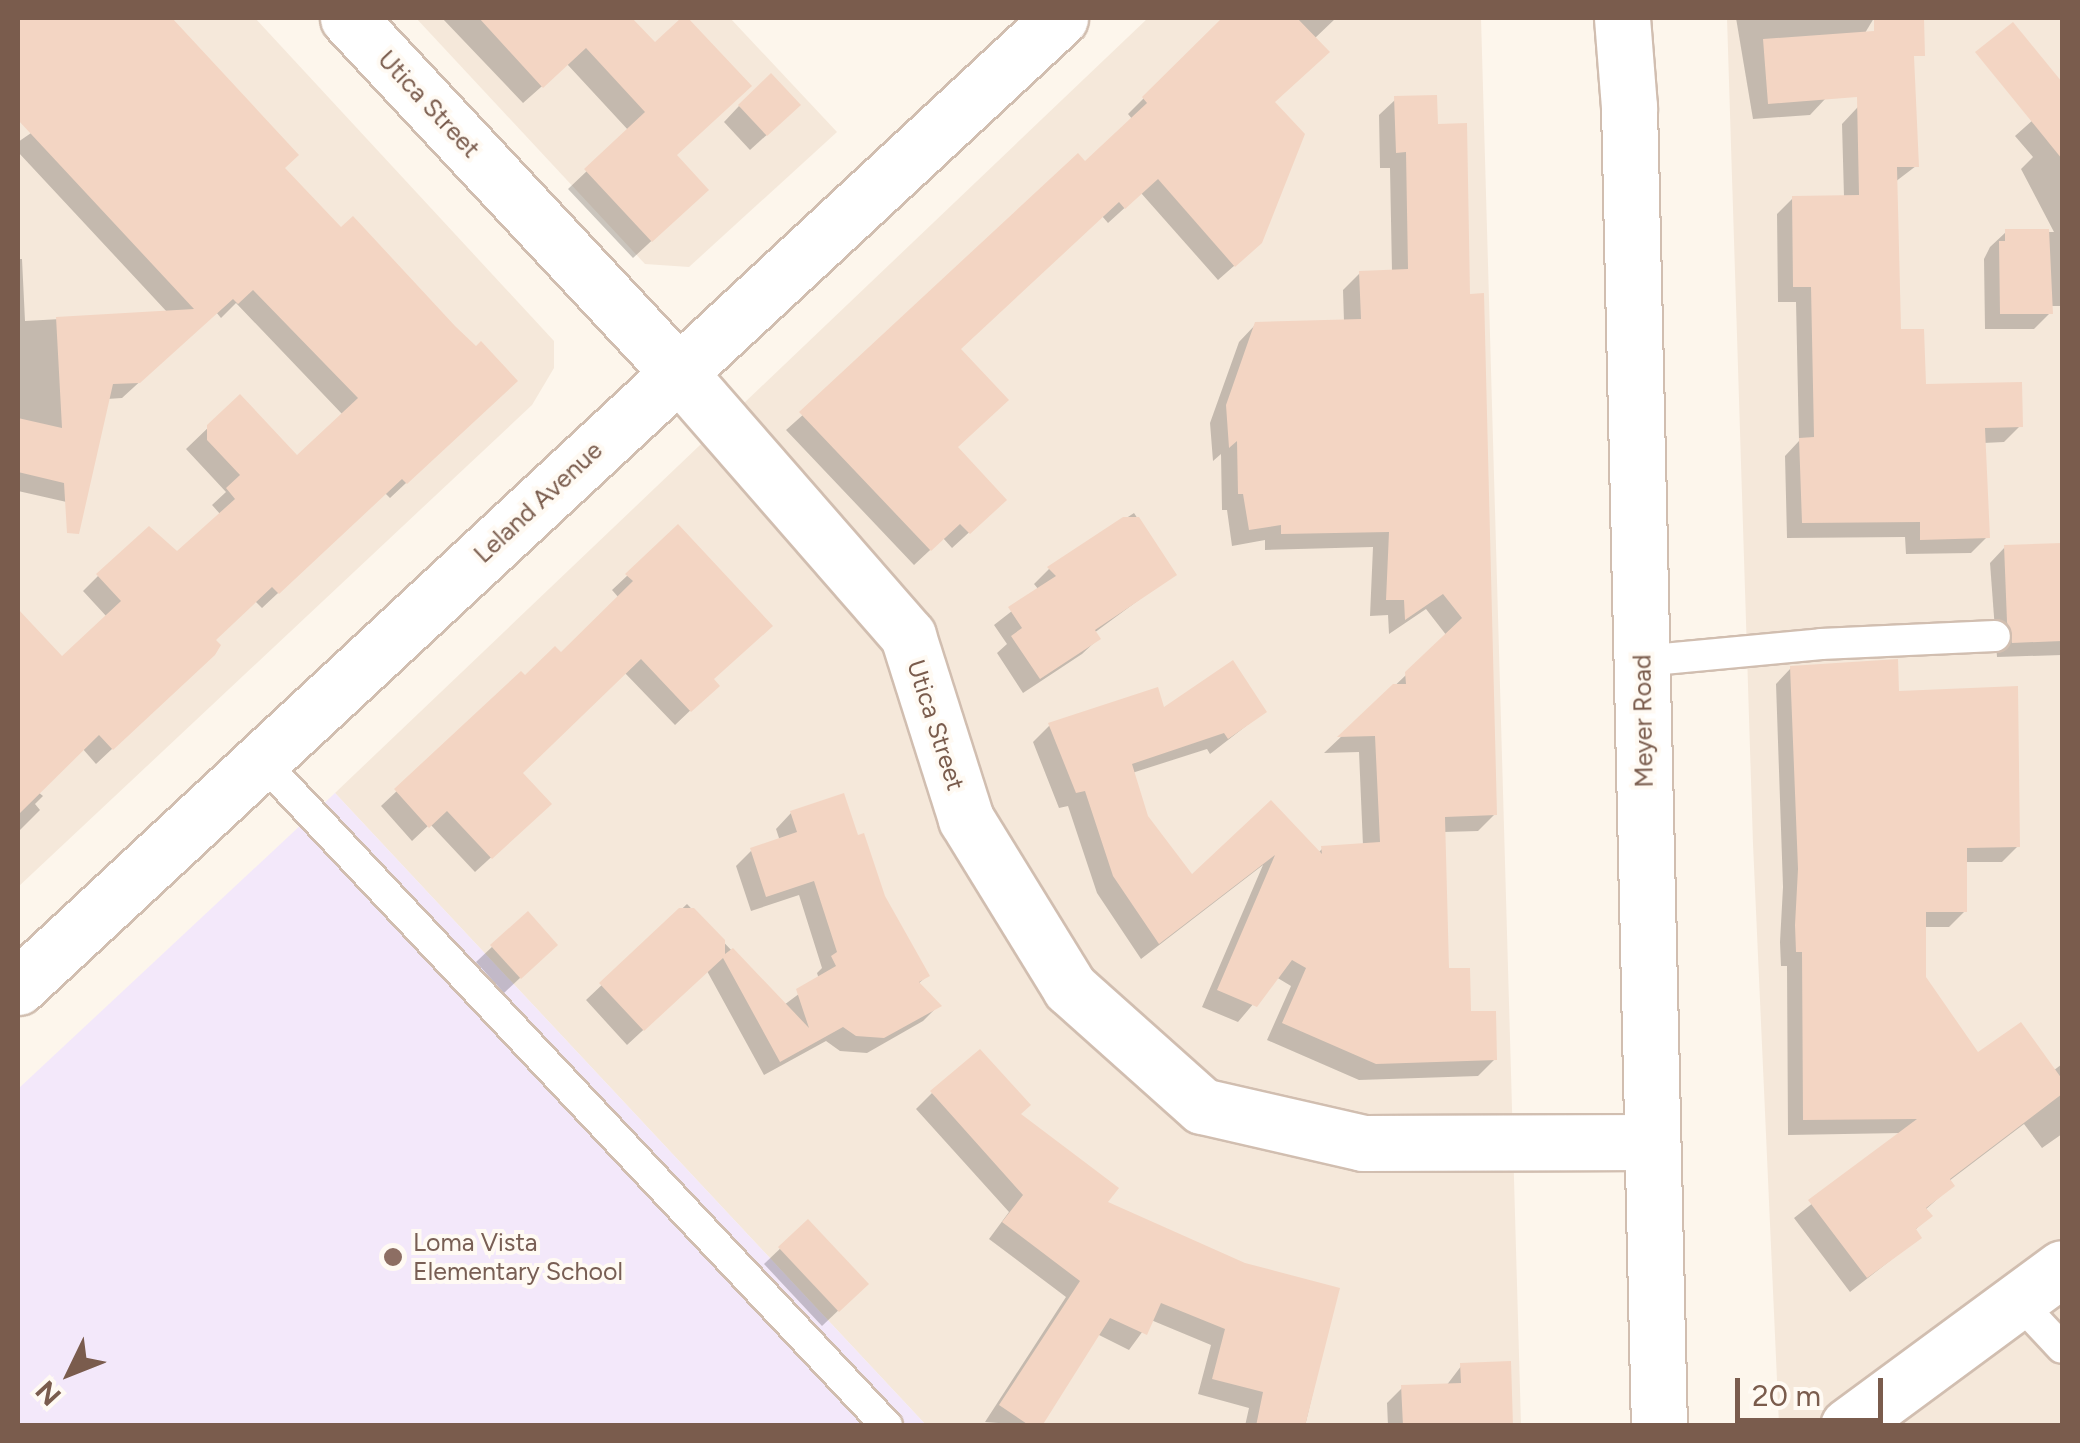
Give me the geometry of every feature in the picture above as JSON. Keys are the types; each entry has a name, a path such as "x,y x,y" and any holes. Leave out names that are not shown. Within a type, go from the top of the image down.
{"street":[{"name":"Utica Street","path":"348,18 678,372 908,636 966,819 1070,988 1202,1106 1363,1143 1652,1142"},
{"name":"Leland Avenue","path":"18,987 1060,18"},
{"name":"Meyer Road","path":"1622,18 1629,107 1659,1426"},
{"path":"1869,1420 2062,1268"}],"lane":[{"path":"1642,661 1821,644 1995,636"},
{"path":"261,760 887,1426"},
{"path":"2018,1301 2062,1348"}],"shaded area":[{"path":"18,18 255,18 554,341 554,368 532,405 18,887"},
{"path":"416,18 730,18 837,132 689,267 645,264"},
{"path":"1148,18 1481,18 1521,1425 926,1425 335,793"},
{"path":"1727,18 2062,18 2062,1425 1779,1425 1753,844"},
{"name":"Loma Vista Elementary School","path":"335,793 926,1425 18,1426 18,1089"}],"building":[{"path":"18,18 172,18 299,155 285,168 341,227 353,216 455,326 476,346 481,341 518,381 407,484 402,479 279,594 272,587 216,640 221,645 215,655 113,750 99,735 18,815 18,609 62,656 121,601 96,574 149,526 177,551 235,499 226,488 240,475 207,440 207,425 240,394 297,455 358,398 253,290 238,304 233,299 140,383 113,384 79,534 67,533 64,483 18,472 18,418 62,428 56,317 194,309 18,120"},
{"path":"479,18 632,18 655,42 681,18 688,18 752,86 677,155 709,190 652,242 584,169 645,112 586,48 543,88"},
{"path":"1222,18 1297,18 1330,52 1275,102 1305,134 1262,243 1235,267 1158,179 1125,209 1119,202 961,349 1009,400 958,447 1007,500 970,534 960,524 931,551 799,412 1078,153 1085,161 1147,103 1142,97"},
{"path":"1874,18 1924,18 1925,56 1914,56 1919,167 1897,167 1901,329 1924,329 1926,384 2022,382 2023,427 1985,428 1990,538 1920,540 1920,522 1802,523 1799,438 1814,437 1811,287 1793,287 1792,196 1859,195 1857,97 1768,104 1763,39 1874,31"},
{"path":"2013,22 2062,82 2062,159 1975,52"},
{"path":"771,73 801,105 767,136 738,105"},
{"path":"1437,95 1438,124 1467,123 1470,294 1484,293 1497,815 1445,817 1449,968 1470,968 1471,1011 1496,1011 1497,1060 1376,1064 1282,1023 1306,968 1292,960 1257,1007 1217,990 1275,855 1159,944 1113,876 1085,791 1076,793 1048,723 1158,687 1164,707 1233,660 1267,712 1228,739 1224,733 1132,764 1148,816 1192,874 1271,800 1322,854 1321,846 1380,842 1375,736 1337,737 1393,684 1406,684 1405,672 1462,618 1443,594 1405,620 1404,600 1386,600 1389,532 1281,534 1281,525 1249,530 1243,494 1238,494 1237,441 1229,448 1226,405 1255,322 1361,319 1359,271 1408,269 1406,152 1396,153 1394,96"},
{"path":"2005,229 2049,229 2053,314 2000,314 1999,241 2005,241"},
{"path":"1123,517 1139,517 1177,575 1095,630 1101,639 1040,679 1011,636 1022,628 1008,607 1056,576 1047,567"},
{"path":"678,524 773,626 714,679 720,686 691,712 641,659 523,773 552,804 492,859 447,811 429,828 394,789 521,671 525,675 555,646 561,652 633,581 625,574"},
{"path":"2062,543 2062,641 2012,643 2007,622 2004,545"},
{"path":"1898,659 1899,691 2018,686 2020,847 1967,848 1967,912 1926,912 1926,977 1978,1052 2021,1022 2062,1079 2062,1094 1950,1179 1955,1186 1926,1208 1933,1216 1916,1229 1922,1238 1867,1278 1808,1200 1917,1119 1803,1120 1802,952 1796,952 1798,869 1790,666"},
{"path":"844,793 858,835 864,833 885,896 930,976 919,982 942,1006 884,1038 856,1036 843,1027 780,1062 723,958 644,1031 599,983 679,908 694,908 725,940 725,954 733,948 809,1028 796,989 836,966 831,956 837,952 814,881 766,897 750,848 797,832 790,811"},
{"path":"528,911 558,945 521,979 490,945"},
{"path":"980,1049 1031,1105 1021,1114 1119,1188 1108,1202 1245,1263 1340,1288 1305,1426 1256,1426 1263,1392 1212,1379 1225,1329 1161,1303 1147,1335 1110,1318 1042,1426 1030,1426 999,1405 1080,1281 1002,1222 1023,1195 930,1091"},
{"path":"808,1219 869,1284 839,1312 778,1247"},
{"path":"1511,1361 1513,1426 1403,1426 1401,1385 1461,1383 1460,1363"}],"place":[{"name":"Loma Vista Elementary School","path":"393,1257"}]}
